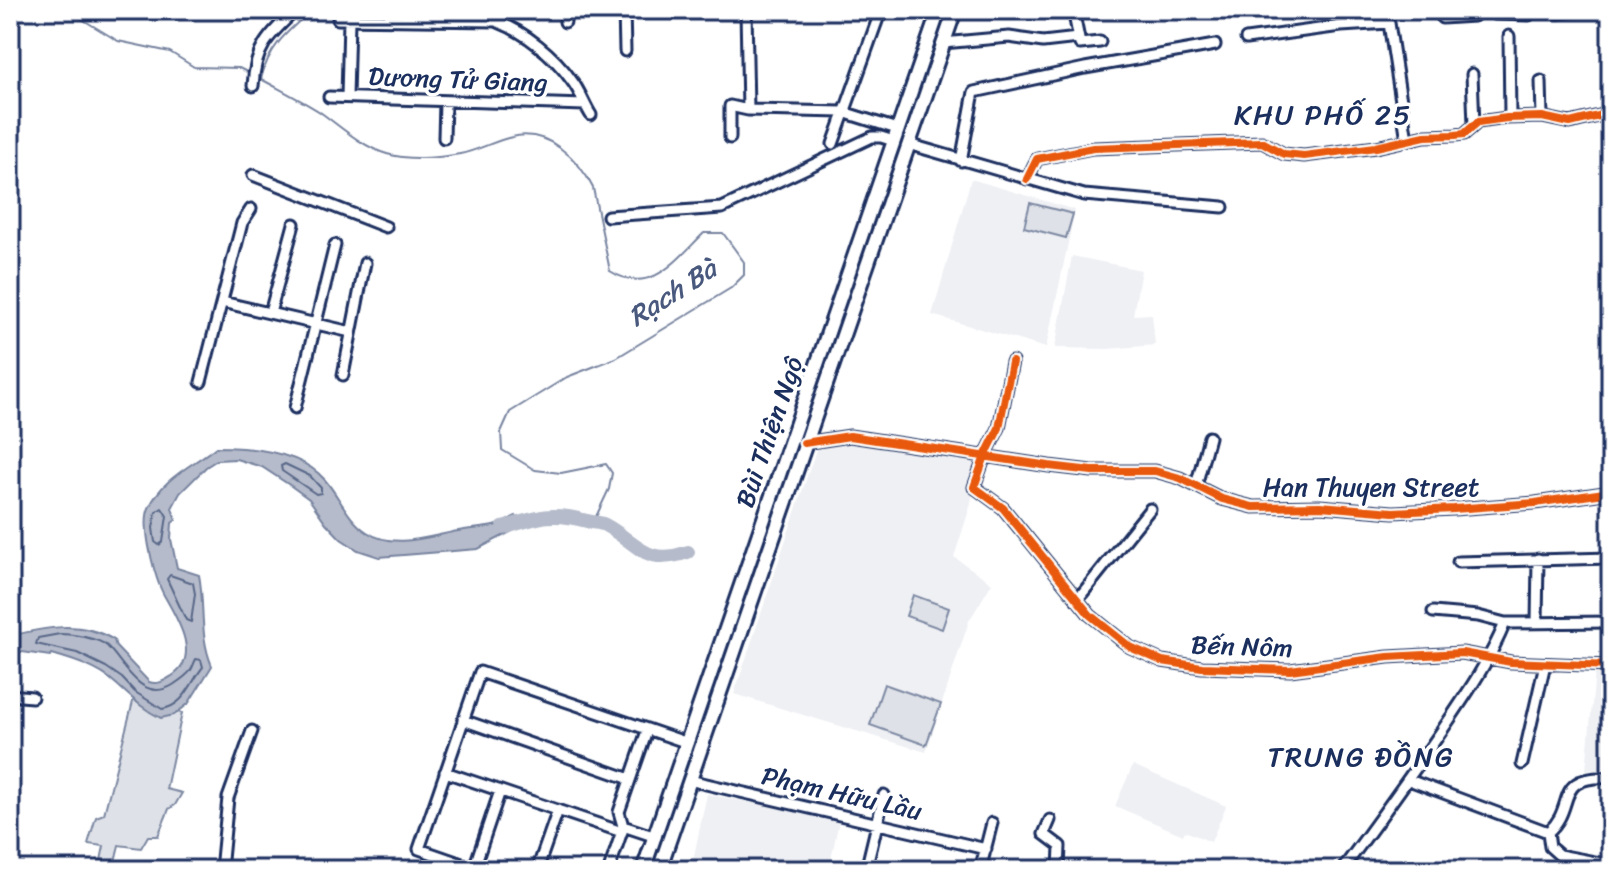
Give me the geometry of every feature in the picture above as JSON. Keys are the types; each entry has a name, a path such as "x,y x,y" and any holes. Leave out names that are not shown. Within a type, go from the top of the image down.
{"main road":[{"name":"Bùi Thiện Ngộ","path":"643,870 939,10"},
{"name":"Bùi Thiện Ngộ","path":"659,870 955,10"},
{"path":"895,135 910,139"},
{"path":"803,402 817,407"},
{"path":"736,598 752,603"},
{"path":"656,837 669,842"}],"street":[{"path":"253,86 254,71 265,38 296,10"},
{"path":"564,10 565,22"},
{"path":"624,10 625,51"},
{"path":"746,10 748,110"},
{"path":"833,144 881,10"},
{"path":"1073,10 1080,44 1100,42"},
{"path":"1558,13 1585,10"},
{"path":"1495,14 1529,15"},
{"path":"347,97 343,20 496,15 548,55 572,80 591,115"},
{"path":"1442,18 1474,16"},
{"path":"1246,39 1389,23 1407,140"},
{"path":"1509,36 1510,117"},
{"path":"943,43 1009,37 1043,42 1078,38"},
{"path":"961,161 974,92 1215,45"},
{"path":"1472,74 1474,125"},
{"path":"1541,81 1542,117"},
{"name":"Dương Tử Giang","path":"329,97 585,105"},
{"path":"444,138 445,102"},
{"path":"730,138 730,106 748,110 843,112 895,135"},
{"path":"1027,179 1037,159 1084,149 1262,142 1284,154 1304,156 1464,134 1474,125 1510,117 1542,117 1570,123 1611,113"},
{"path":"608,216 722,208 872,137 895,135"},
{"path":"910,139 961,161 1095,196 1223,207"},
{"path":"253,175 386,227"},
{"path":"201,382 242,223 251,209"},
{"path":"270,313 294,224"},
{"path":"295,408 335,245"},
{"path":"343,375 365,263"},
{"path":"222,302 351,332"},
{"path":"985,456 999,428 1012,362"},
{"name":"Han Thuyen Street","path":"804,443 850,436 946,453 1092,471 1155,471 1170,474 1246,507 1320,506 1378,511 1535,503 1611,492"},
{"path":"1196,486 1209,437"},
{"name":"Bến Nôm","path":"985,456 974,487 1003,508 1090,615 1130,647 1162,661 1181,665 1290,670 1411,655 1462,653 1545,664 1611,666"},
{"path":"1077,600 1150,509"},
{"path":"1458,562 1611,558"},
{"path":"1537,623 1538,559"},
{"path":"1433,612 1478,616 1505,623 1611,622"},
{"path":"1342,870 1409,780 1491,657 1505,623"},
{"path":"1522,764 1545,664"},
{"path":"500,791 474,868 419,849 480,672 688,743"},
{"path":"10,695 32,697"},
{"path":"463,720 630,779"},
{"path":"221,870 228,798 252,731"},
{"path":"609,870 622,829 619,812 647,731"},
{"path":"445,772 558,810 656,837"},
{"path":"1548,832 1554,827 1565,799 1576,784 1583,779 1611,778"},
{"name":"Phạm Hữu Lầu","path":"689,780 986,849"},
{"path":"1409,780 1548,832"},
{"path":"866,870 884,795"},
{"path":"537,870 558,810"},
{"path":"1050,820 1044,834 1060,846 1059,870"},
{"path":"980,870 992,823"},
{"path":"1548,832 1550,847 1559,855 1611,865"}],"shaded area":[{"path":"971,179 1075,210 1046,348 932,315"},
{"path":"1030,203 1073,214 1066,238 1024,227"},
{"path":"1072,256 1141,270 1133,315 1152,314 1155,345 1108,349 1055,348"},
{"path":"845,440 980,461 954,557 992,583 969,621 926,752 734,694 818,444"},
{"path":"913,595 949,608 942,629 906,616"},
{"path":"1595,671 1611,671 1611,771 1586,770"},
{"path":"884,684 941,704 926,745 870,725"},
{"path":"135,694 165,710 182,713 166,789 182,793 169,809 158,836 148,836 141,848 119,845 113,870 99,870 104,846 88,844 96,817 104,814"},
{"path":"1133,765 1226,806 1211,842 1185,831 1183,835 1115,806"},
{"path":"707,794 839,820 829,870 682,870 682,864 692,865"}],"water":[{"path":"216,447 260,450 303,463 325,480 360,527 378,538 415,540 496,525 516,516 520,527 478,549 379,557 358,550 341,539 309,499 262,467 236,459 217,460 180,493 172,508 176,520 172,523 171,539 177,568 199,575 205,643 212,666 188,704 174,715 161,718 109,678 77,662 52,654 15,651 10,664 10,636 63,627 89,630 114,640 116,647 149,682 164,681 181,668 186,649 184,638 157,578 150,553 147,516 162,488"}],"waterway":[{"path":"67,10 118,41 170,52 194,67 239,68 249,73"},
{"name":"Rạch Bà","path":"312,10 274,48 261,79 320,112 369,146 395,156 432,157 466,153 512,137 537,137 560,148 570,157 593,188 610,271 625,278 650,278 673,264 704,233 723,233 744,262 744,275 731,288 616,358 567,377 510,412 501,432 502,450 535,470 561,473 606,464 612,473 609,489 593,523"},
{"name":"Rạch Bà","path":"503,528 535,518 564,516 603,524 652,555 662,557 688,552"}],"cycle path":[{"path":"1027,179 1037,159 1093,148 1262,142 1284,154 1304,156 1376,147 1425,136 1464,134 1478,122 1542,117 1570,123 1611,113"},
{"path":"1012,362 999,428 974,487 1003,508 1090,615 1130,647 1162,661 1202,667 1290,670 1388,657 1462,653 1511,662 1611,666"},
{"path":"804,443 850,436 1092,471 1155,471 1180,478 1222,499 1253,507 1320,506 1393,512 1535,503 1611,492"}],"district":[{"name":"KHU PHỐ 25","path":"1323,114"},
{"name":"TRUNG ĐỒNG","path":"1361,756"}]}
